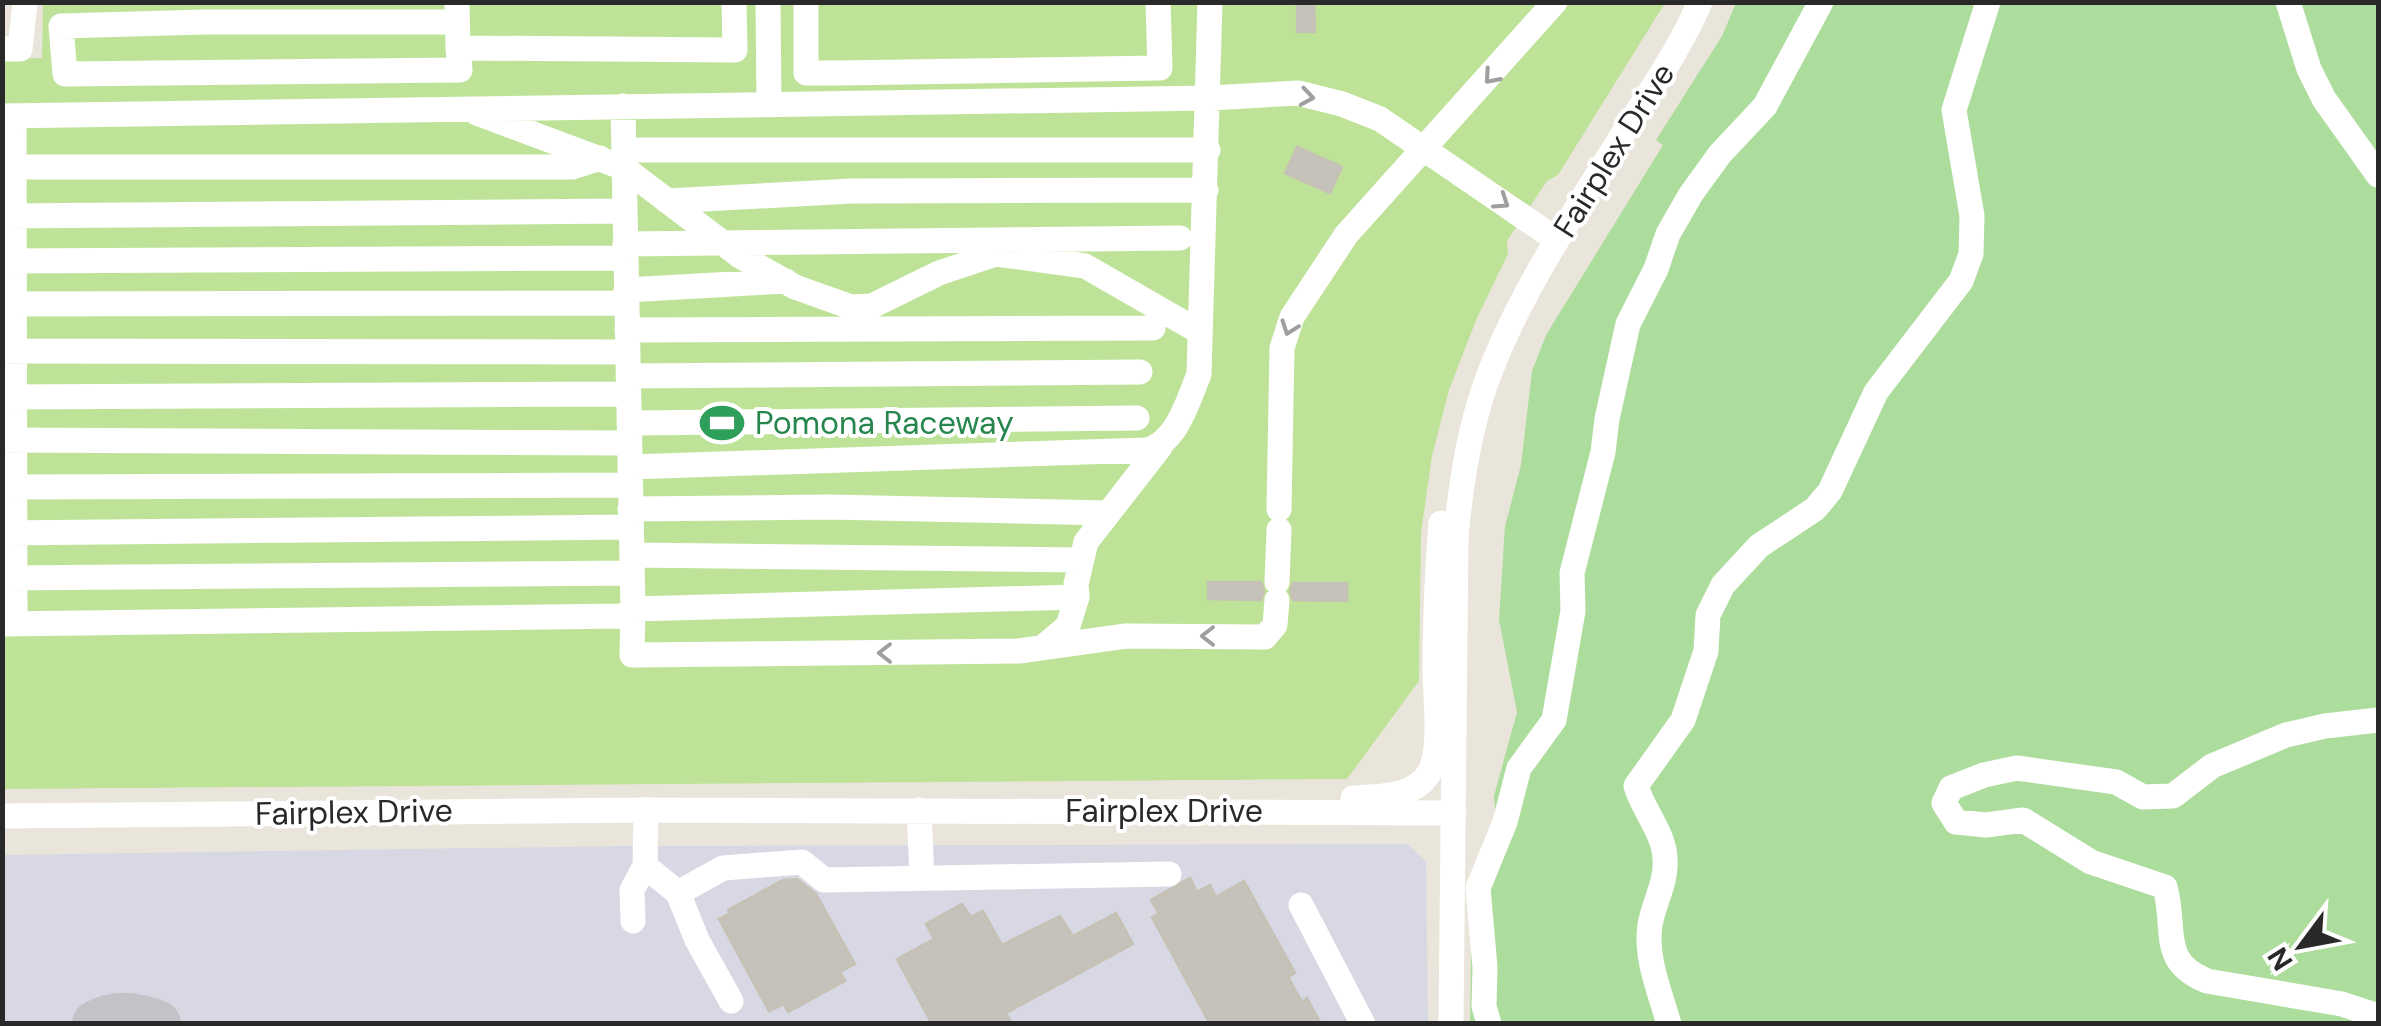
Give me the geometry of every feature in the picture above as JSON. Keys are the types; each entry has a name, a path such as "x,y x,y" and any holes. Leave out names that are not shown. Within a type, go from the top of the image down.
{"street":[{"path":"2,49 20,49 25,2"},
{"path":"457,24 460,70 65,74 60,14 457,24 735,50 734,2"},
{"path":"768,2 768,104"},
{"path":"806,2 806,73 1160,68 1158,2"},
{"path":"1042,648 1068,626 1086,542 1179,421 1199,374 1210,2"},
{"path":"623,106 616,158 624,210 632,655 922,653 1042,648 1126,636 1265,637 1275,625 1282,348 1292,317 1346,235 1555,2"},
{"name":"Fairplex Drive","path":"2,816 646,810 1454,813 1456,538 1475,419 1491,369 1517,310 1678,48 1700,2"},
{"path":"1488,1024 1478,888 1505,822 1519,768 1554,720 1573,611 1572,572 1603,452 1606,420 1628,324 1656,269 1668,234 1691,194 1720,154 1765,106 1821,2"},
{"path":"1668,1024 1649,949 1650,922 1663,891 1666,857 1636,786 1683,720 1706,651 1708,615 1723,585 1759,546 1815,509 1830,492 1876,392 1961,281 1971,254 1972,216 1954,110 1988,2"},
{"path":"2288,2 2309,69 2324,99 2378,175"},
{"path":"1077,597 633,609 623,616 9,624 8,116 1298,94 1368,114 1557,240"},
{"path":"463,108 616,158 720,240 786,281 851,307 872,306 939,274 996,254 1085,266 1198,331"},
{"path":"9,167 572,167 616,158 1208,150"},
{"path":"666,200 852,191 1206,190"},
{"path":"9,216 624,210"},
{"path":"9,262 625,251 720,240 1180,238"},
{"path":"9,304 626,296 786,281"},
{"path":"1259,812 1322,800 1392,795 1415,787 1431,771 1436,745 1436,612 1443,504 1458,434 1494,334 1517,310"},
{"path":"9,398 1153,328"},
{"path":"9,351 1140,372"},
{"path":"9,533 630,476 1137,418"},
{"path":"9,440 630,476 829,508 1107,513"},
{"path":"9,487 630,476 1160,447"},
{"path":"9,578 632,564 1082,560"},
{"path":"2378,720 2286,735 2212,766 2174,796 2143,797 2116,782 2018,768 1951,788 1944,803 1956,822 1986,825 2023,820 2091,862 2164,888 2170,904 2173,956 2190,974 2208,981 2342,1004 2378,1016"},
{"path":"633,921 632,890 645,866 646,810"},
{"path":"919,810 922,878"},
{"path":"1450,1024 1454,813"},
{"path":"678,893 723,868 802,862 824,880 1169,874"},
{"path":"645,866 678,893 697,940 731,1001"},
{"path":"1301,905 1362,1024"}],"shaded area":[{"path":"1407,844 1426,861 1428,1023 3,1023 2,855 621,846"}],"green space":[{"name":"Pomona Raceway","path":"43,2 1665,3 1558,175 1547,181 1507,241 1508,254 1449,390 1432,456 1421,533 1419,681 1347,779 3,789 2,59 42,58"},
{"path":"1736,3 2378,3 2378,1023 1470,1024 1472,888 1496,823 1494,796 1517,712 1499,620 1505,526 1521,465 1532,371 1546,335 1663,145 1656,140 1722,36"}],"building":[{"path":"1297,2 1314,2 1315,32 1297,32"},
{"path":"1297,147 1342,167 1330,193 1285,173"},
{"path":"1208,582 1261,582 1264,591 1261,600 1208,599"},
{"path":"1293,583 1347,583 1347,601 1293,600"},
{"path":"1190,878 1197,892 1210,885 1216,897 1244,881 1295,973 1288,977 1302,1002 1307,998 1321,1024 1210,1024 1152,917 1159,914 1151,900"},
{"path":"797,879 816,894 855,964 840,972 845,981 788,1012 784,1004 769,1011 719,919 730,913 728,910 783,880"},
{"path":"962,904 971,917 983,911 1002,945 1060,916 1073,936 1116,913 1133,944 1006,1013 1012,1024 932,1024 897,959 934,939 926,924"}],"taxiway":[{"path":"96,1024 126,1017 157,1024"}],"place":[{"name":"Pomona Raceway","path":"722,423"}]}
